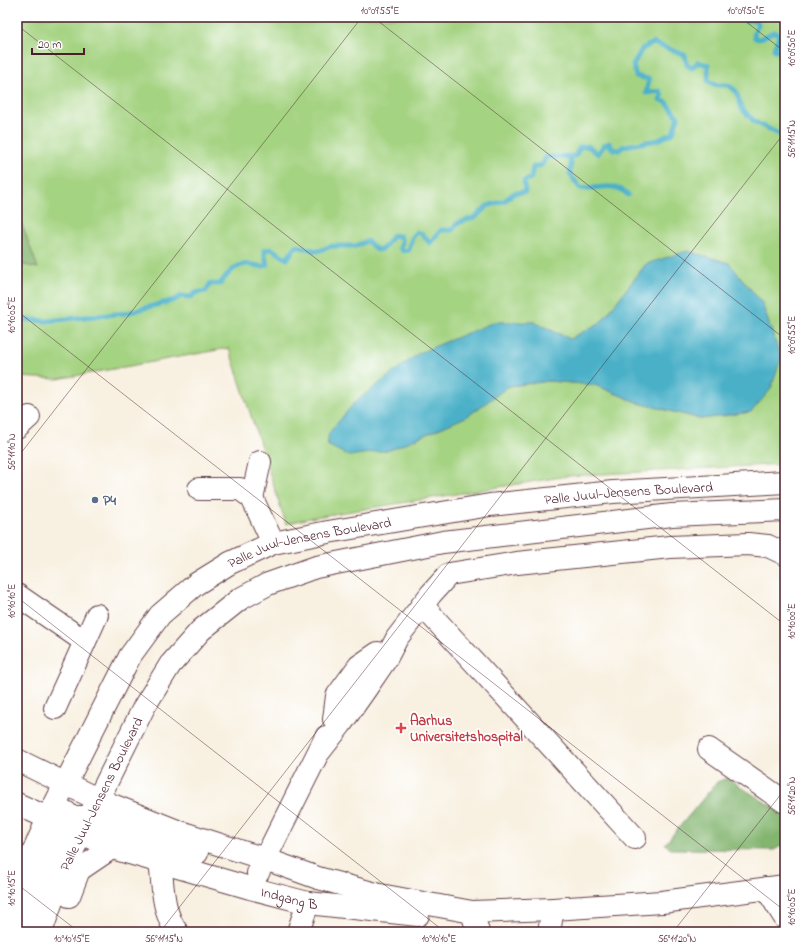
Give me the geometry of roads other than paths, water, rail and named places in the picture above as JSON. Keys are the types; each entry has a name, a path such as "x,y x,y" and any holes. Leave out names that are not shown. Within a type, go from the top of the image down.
{"street":[{"path":"252,498 260,462"},
{"name":"Palle Juul-Jensens Boulevard","path":"41,932 62,872 74,818 66,783 130,656 160,615 196,584 230,563 273,544 328,532 490,505 613,492 785,482"},
{"path":"199,489 240,489 252,498 273,544"},
{"path":"672,515 749,499 785,497"},
{"name":"Palle Juul-Jensens Boulevard","path":"17,890 74,818 170,665 200,630 240,599 268,584 316,567 443,542 672,515 785,510"},
{"path":"250,888 257,856 320,750 382,656 422,605 449,574 517,563 670,547 748,544 768,546 785,554"},
{"path":"17,595 84,641"},
{"path":"422,605 635,838"},
{"path":"55,708 97,615"},
{"path":"709,749 785,802"},
{"path":"17,760 66,783 74,818 19,932"},
{"path":"17,804 74,818 223,860 257,856 318,878 475,922 553,909 777,893 785,918"},
{"name":"Indgang B","path":"74,818 113,847 250,888 308,903 475,922"},
{"path":"52,932 79,870 113,847"},
{"path":"160,861 165,907 170,923 177,932"},
{"path":"298,932 308,903"},
{"path":"549,932 553,909"}],"water":[{"path":"687,251 729,263 762,303 781,358 771,389 751,412 701,419 639,403 595,385 549,381 509,386 468,416 390,450 349,456 327,445 329,433 355,402 419,353 494,322 534,322 570,339 601,322 646,264"}],"waterway":[{"path":"742,17 745,20 757,21 758,24 754,34 755,38 759,39 773,32 777,33 779,36 774,49 779,51 785,46"},
{"path":"17,319 46,321 126,313 175,300 181,296 191,297 195,293 206,291 210,284 220,284 229,273 238,266 248,264 262,267 267,265 264,250 272,249 287,259 296,246 318,251 332,246 356,246 367,241 377,250 383,249 393,235 400,236 402,242 400,248 403,251 409,250 412,238 417,232 422,234 430,243 441,230 452,230 458,223 476,217 487,206 504,201 514,193 525,192 524,181 531,178 533,167 542,165 546,157 575,156 580,147 588,146 598,154 604,145 609,143 613,149 619,150 624,146 658,140 673,133 678,117 666,102 660,100 662,96 660,91 646,93 649,79 636,76 633,65 642,49 653,43 685,55 687,65 692,68 698,62 708,65 708,81 716,85 728,85 736,91 742,109 755,122 785,137"},
{"path":"568,157 571,162 570,174 580,188 611,187 623,190 628,195"}],"place":[{"name":"P4","path":"95,500"},
{"name":"Aarhus Universitetshospital","path":"401,728"}]}
